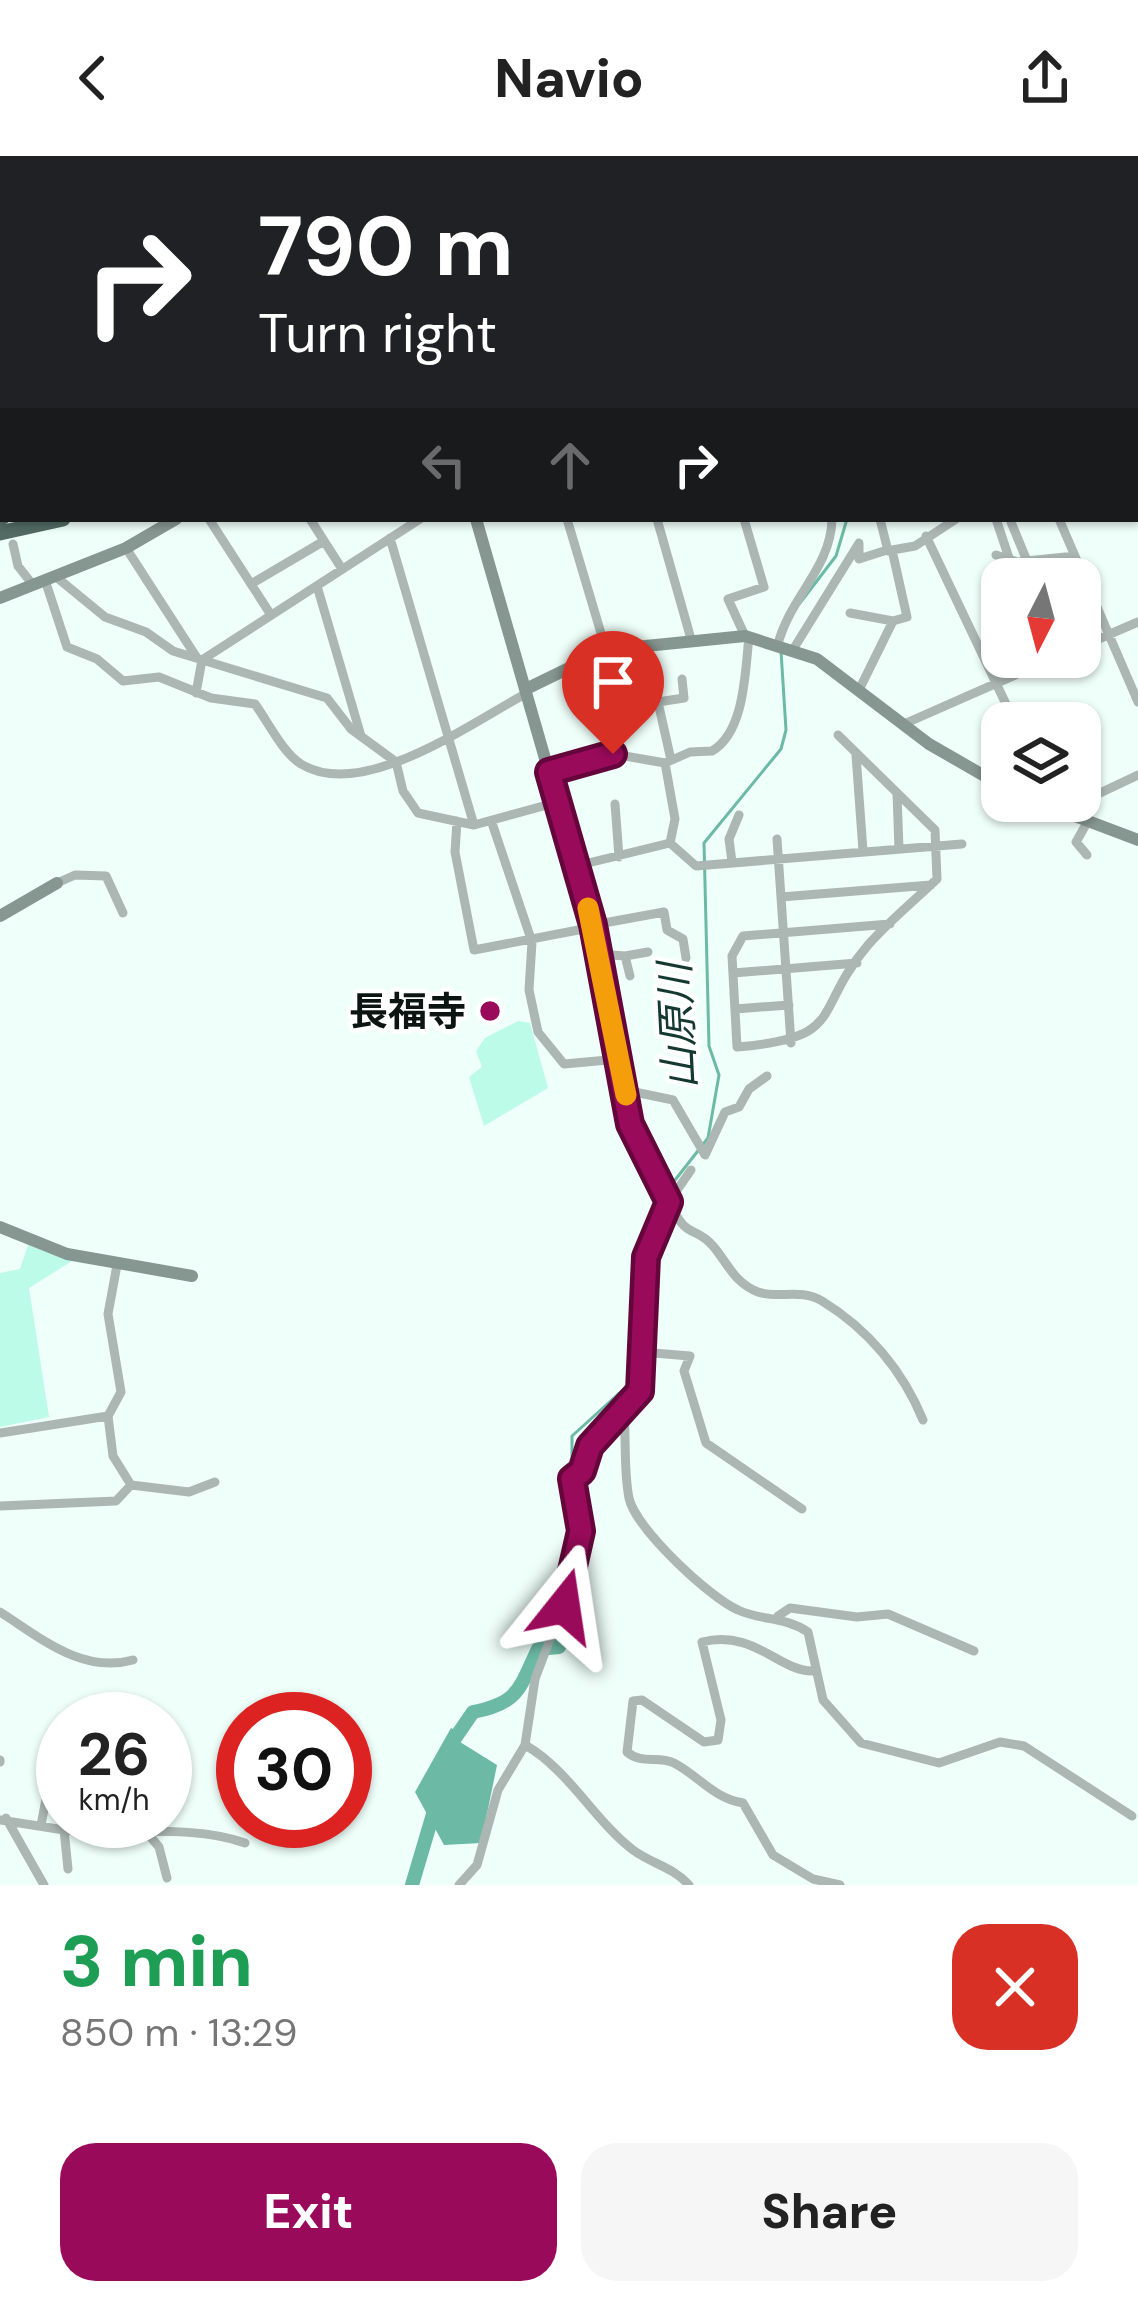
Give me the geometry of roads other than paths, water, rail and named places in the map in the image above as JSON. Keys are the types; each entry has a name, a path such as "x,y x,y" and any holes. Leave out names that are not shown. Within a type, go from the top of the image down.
{"highway":[{"path":"9,543 56,522"}],"street":[{"path":"0,598 126,548 171,522"},
{"path":"211,522 271,615"},
{"path":"312,522 342,569"},
{"path":"199,659 412,522"},
{"path":"477,522 593,926 630,1124 683,1231 713,1245 733,1275 759,1292 794,1292 823,1301 874,1341 906,1383 923,1420"},
{"path":"568,522 606,650"},
{"path":"658,522 692,639"},
{"path":"549,772 613,754 668,762 712,751 728,734 742,693 747,637 728,599 764,587 745,522"},
{"path":"778,644 789,609 829,549 832,522"},
{"path":"850,613 893,621 907,617 881,522"},
{"path":"928,522 1006,702"},
{"path":"794,648 859,543 859,559 915,546 951,522"},
{"path":"997,522 1011,558"},
{"path":"1011,522 1026,558"},
{"path":"1060,522 1138,702"},
{"path":"391,538 474,825"},
{"path":"250,584 323,541"},
{"path":"0,556 9,543 44,580 105,617 199,659 327,698 361,736 396,762 404,791 418,813 474,825 557,802"},
{"path":"126,548 199,659 196,693"},
{"path":"996,555 1003,558"},
{"path":"1056,558 1075,556"},
{"path":"44,580 67,646 97,659 123,681 159,677 196,693 255,704 299,764 347,777 396,762 606,650 747,637 794,648 981,773"},
{"path":"316,586 361,736"},
{"path":"868,604 868,618"},
{"path":"860,688 893,621"},
{"path":"1101,638 1138,622"},
{"path":"904,724 1007,678"},
{"path":"670,843 676,819 658,702 684,698 682,679"},
{"path":"838,735 935,830 937,879 857,963 834,1005 791,1042 737,1047 732,956 743,936 890,924"},
{"path":"856,752 862,851"},
{"path":"1101,789 1138,775"},
{"path":"897,793 899,848"},
{"path":"615,803 619,857"},
{"path":"732,862 729,839 740,815"},
{"path":"457,821 455,852 474,950 532,943 664,912 667,930 683,939 686,958"},
{"path":"1087,822 1076,842 1087,855"},
{"path":"1091,822 1138,840"},
{"path":"492,823 532,943 529,990 538,1032 564,1064 619,1058"},
{"path":"777,839 791,1042"},
{"path":"576,866 670,843"},
{"path":"670,843 695,866 962,844"},
{"path":"0,916 75,875 106,876 122,914"},
{"path":"781,897 931,885"},
{"path":"599,954 648,952"},
{"path":"626,956 630,976"},
{"path":"733,973 857,963"},
{"path":"735,1009 789,1005"},
{"path":"625,1090 674,1100 705,1154 725,1112 740,1107 748,1089 767,1076"},
{"path":"459,1885 476,1865 498,1790 525,1745 535,1678 579,1554 580,1516 572,1479 623,1404 640,1391 646,1257 666,1195 691,1170"},
{"path":"0,1227 67,1254 192,1276"},
{"path":"117,1265 109,1314 121,1392 108,1416 113,1456 131,1485"},
{"path":"641,1352 690,1356 684,1371 706,1443 802,1509"},
{"path":"623,1404 629,1501 639,1518 711,1595 743,1613 778,1616 808,1631 813,1671 824,1700 861,1743 939,1762 1000,1742 1024,1746 1132,1816"},
{"path":"0,1433 108,1416"},
{"path":"131,1485 189,1492 215,1483"},
{"path":"0,1506 116,1501 131,1485"},
{"path":"778,1616 790,1608 857,1617 888,1614 974,1651"},
{"path":"0,1626 5,1615 47,1637 76,1660 116,1665 133,1660"},
{"path":"813,1671 799,1672 761,1647 702,1642 721,1720 718,1740 712,1744 693,1736 642,1700 634,1701 627,1752 635,1759 670,1761 724,1800 743,1803 773,1855 813,1879 840,1885"},
{"path":"525,1745 544,1755 629,1847 676,1870 688,1885"},
{"path":"3,1819 36,1824"},
{"path":"3,1819 44,1885"},
{"path":"66,1848 68,1869"},
{"path":"159,1848 167,1878"}],"waterway":[{"name":"山原川","path":"800,603 836,556 846,522"},
{"name":"山原川","path":"668,1189 708,1138 719,1075 709,1046 704,843 781,749 786,730 781,651"},
{"name":"山原川","path":"636,1368 640,1259 663,1197"},
{"name":"山原川","path":"576,1604 590,1529 572,1461 572,1436 636,1378"},
{"name":"山原川","path":"449,1747 473,1712 500,1704 516,1692 538,1649 559,1647 576,1604"},
{"name":"山原川","path":"412,1885 436,1804"}],"place":[{"name":"長福寺","path":"490,1011"}]}
